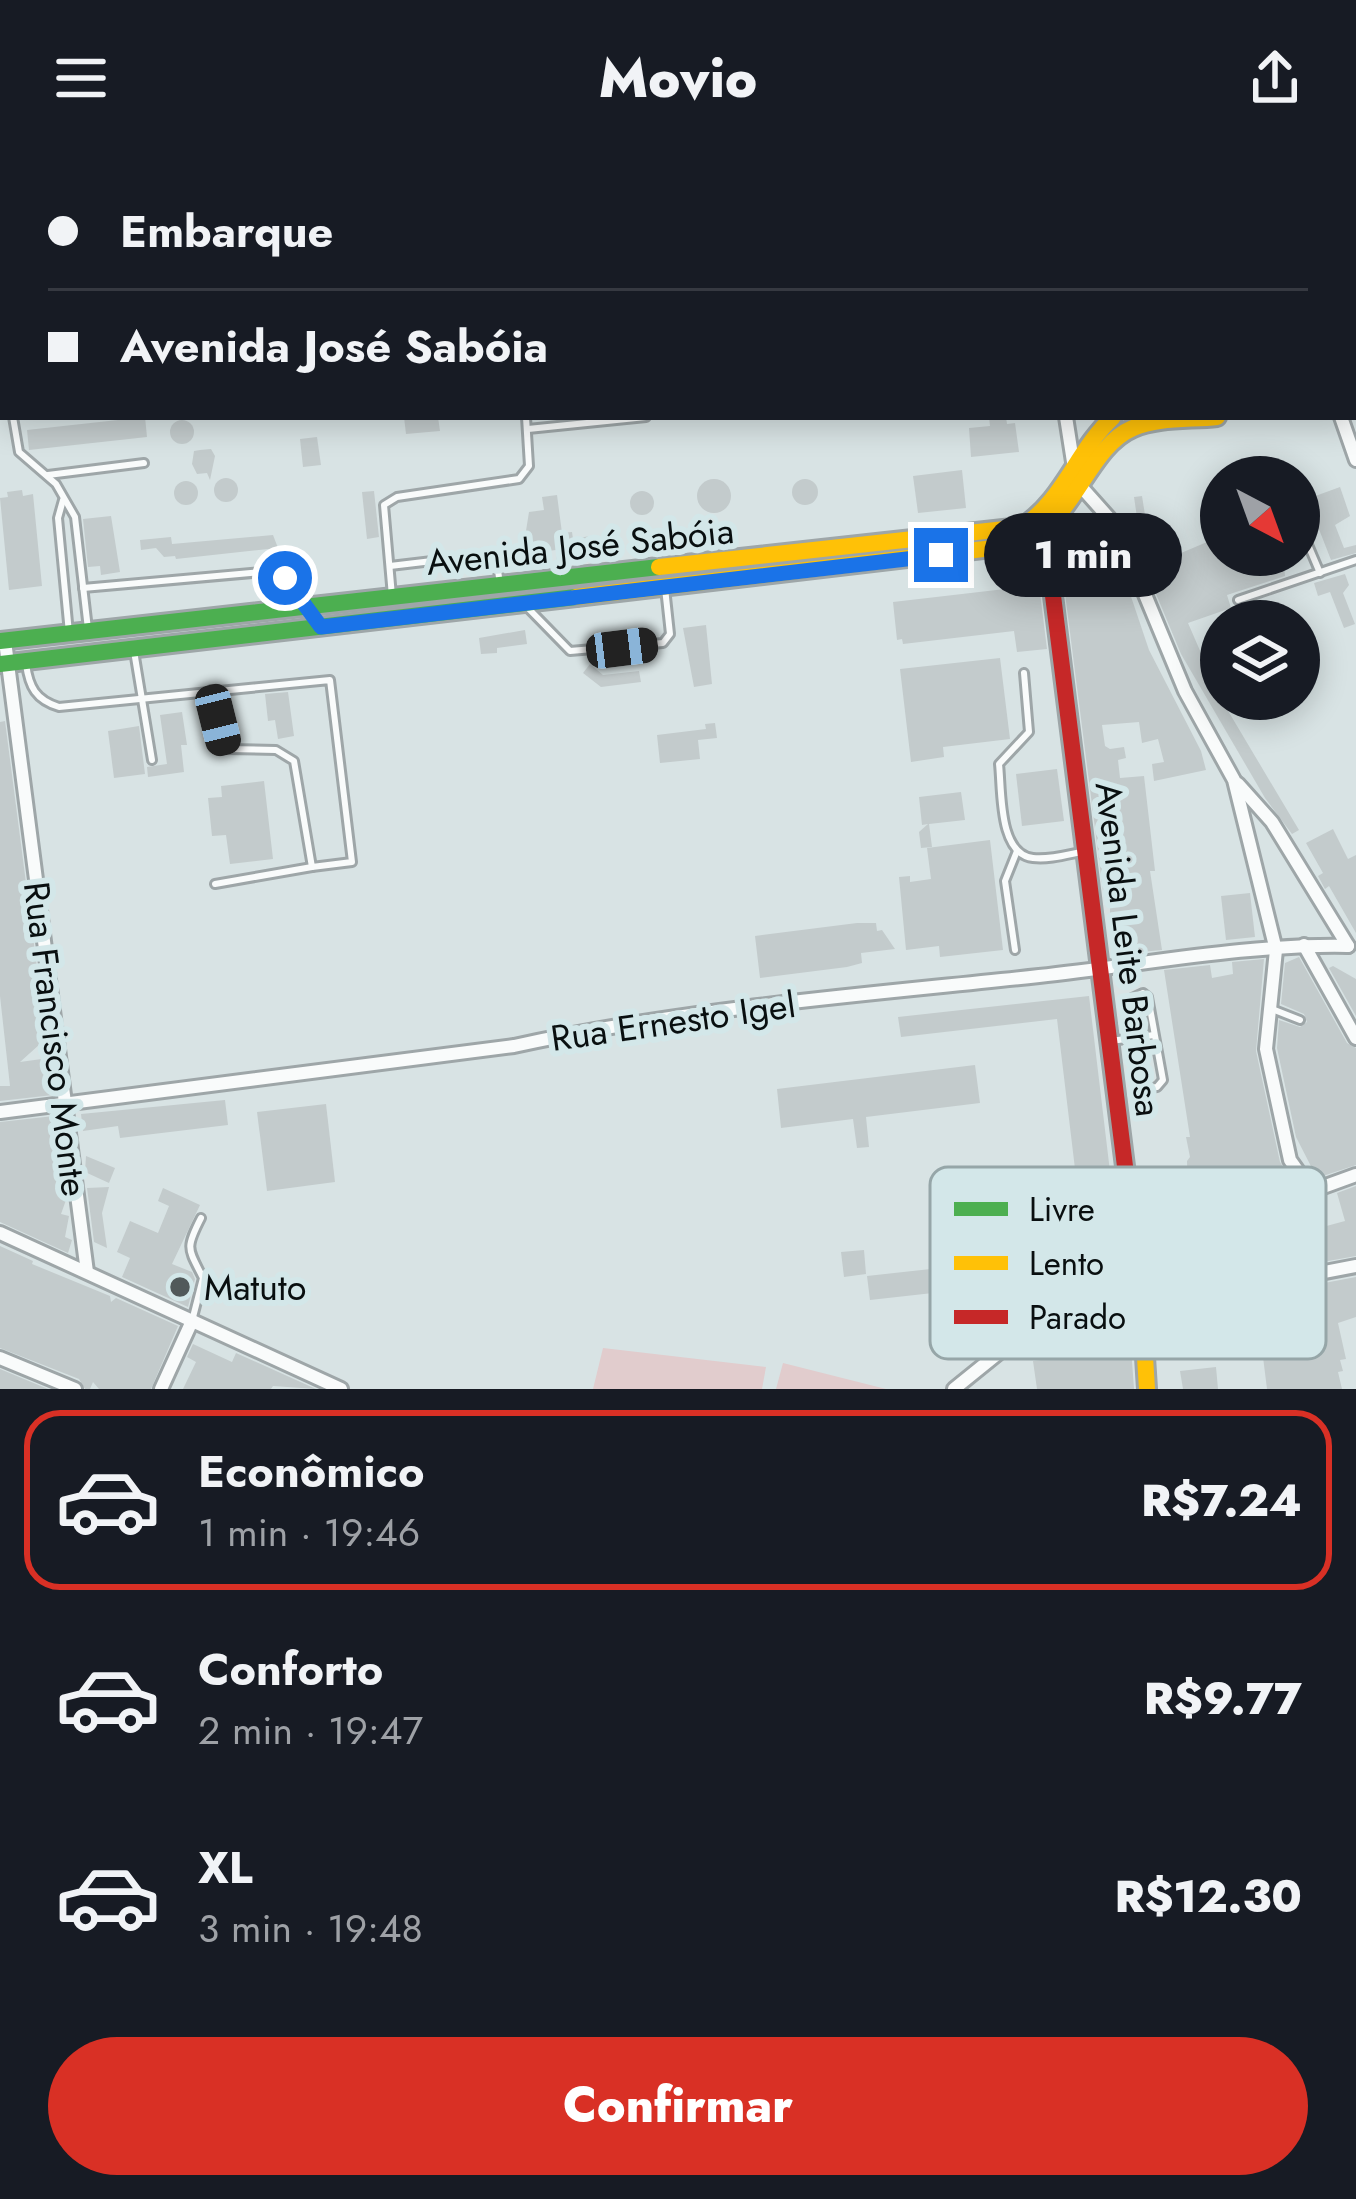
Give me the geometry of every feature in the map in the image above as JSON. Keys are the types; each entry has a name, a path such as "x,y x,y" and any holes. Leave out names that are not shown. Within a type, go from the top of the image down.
{"main road":[{"path":"1038,529 1093,435 1110,420"},
{"path":"1038,529 1083,490 1107,445 1129,429 1195,420"},
{"name":"Avenida José Sabóia","path":"2,641 307,609 524,604 987,550 1026,544 1038,529"},
{"name":"Avenida José Sabóia","path":"11,662 321,627 500,588 1038,529"},
{"name":"Avenida Leite Barbosa","path":"1038,529 1049,564 1124,1167"},
{"name":"Avenida Leite Barbosa","path":"1145,1359 1147,1389"}],"street":[{"path":"1066,420 1071,470 1117,527 1185,691 1234,780 1272,821 1348,946"},
{"path":"1342,420 1356,460"},
{"name":"Rua Francisco Monte","path":"2,641 11,662 62,1103 87,1272"},
{"path":"1234,780 1275,947 1266,1049 1295,1167"},
{"path":"1304,945 1356,1038"},
{"name":"Rua Ernesto Igel","path":"0,1112 514,1046 570,1031 736,1009 1275,947 1348,946"},
{"path":"1326,1186 1356,1175"},
{"path":"0,1233 341,1389"},
{"path":"1326,1270 1356,1265"},
{"path":"161,1389 192,1321"},
{"path":"0,1358 75,1389"},
{"path":"954,1389 991,1359"}],"lane":[{"path":"14,420 19,452 48,475 75,517 83,588 81,653"},
{"path":"394,609 384,505 398,497 519,478 529,466 526,420"},
{"path":"527,429 616,420"},
{"path":"48,475 144,464"},
{"path":"63,500 58,518 81,653"},
{"path":"389,566 483,555 497,564 500,588"},
{"path":"1320,573 1356,560"},
{"path":"83,588 274,571 285,578 321,627"},
{"path":"1238,600 1311,576"},
{"path":"524,604 564,648 581,653 668,639 664,587"},
{"path":"134,647 152,760"},
{"path":"11,662 46,703 59,707 330,680 352,862 215,884"},
{"path":"1024,673 1029,732 999,764 1006,826 1017,850 1038,859 1085,852"},
{"path":"211,691 226,749 276,750 294,761 312,867"},
{"path":"1015,950 1005,890 1017,850"},
{"path":"1348,946 1356,959"},
{"path":"1143,993 1148,998 1163,1080 1157,1087 1143,1089 1138,1084 1132,1039 1126,1001 1143,993"},
{"path":"1269,1007 1300,1020"},
{"path":"1107,1041 1154,1035"},
{"path":"192,1321 203,1278 189,1253 189,1242 201,1218"}],"shaded area":[{"path":"603,1348 766,1367 762,1389 593,1389"},
{"path":"783,1363 886,1389 776,1389"}],"building":[{"path":"145,420 147,437 29,450 27,430"},
{"path":"182,420 191,423 191,441 182,444 173,441 170,432 173,423"},
{"path":"404,420 438,420 440,431 406,434"},
{"path":"989,420 1015,423 1019,452 971,457 969,428 990,426"},
{"path":"317,437 321,465 303,467 300,439"},
{"path":"211,449 215,456 210,480 207,473 197,474 192,464 194,451"},
{"path":"962,470 966,508 918,513 913,476"},
{"path":"226,478 235,481 235,499 226,502 217,499 214,490 217,481"},
{"path":"714,479 726,484 731,496 726,508 714,513 702,508 697,496 702,484"},
{"path":"805,479 818,492 805,505 792,492"},
{"path":"186,481 195,484 195,502 186,505 177,502 174,493 177,484"},
{"path":"1340,487 1350,516 1335,525 1344,548 1356,545 1356,553 1331,560 1320,532 1320,494"},
{"path":"22,490 23,496 33,494 42,586 9,590 0,498"},
{"path":"374,491 379,537 367,539 362,492"},
{"path":"642,491 651,494 651,512 642,515 633,512 630,503 633,494"},
{"path":"557,495 562,533 572,532 573,539 596,535 599,560 557,563 556,550 532,553 525,537 529,512 544,510 542,497"},
{"path":"1142,496 1153,565 1200,545 1200,576 1285,576 1227,595 1229,600 1200,600 1200,619 1188,623 1200,651 1200,687 1181,654 1144,565 1134,497"},
{"path":"111,516 120,572 101,575 100,566 88,567 83,519"},
{"path":"1104,529 1149,650 1201,751 1206,770 1154,781 1152,764 1164,762 1158,739 1142,743 1139,722 1102,725 1105,746 1124,747 1126,758 1118,760 1120,778 1144,776 1155,871 1150,871 1162,950 1120,954 1119,945 1110,946 1110,898 1104,899 1061,562 1066,560 1064,552 1083,548 1081,540"},
{"path":"273,535 278,548 176,559 164,557 156,548 141,550 140,540 171,537 172,544"},
{"path":"1345,574 1349,585 1343,593 1355,624 1344,628 1330,592 1318,596 1314,583"},
{"path":"1039,585 1047,649 1017,652 1014,631 903,644 902,639 897,640 893,602"},
{"path":"706,625 712,684 694,687 683,628"},
{"path":"525,630 527,644 481,654 479,638"},
{"path":"1000,658 1010,739 943,747 944,757 911,762 900,669"},
{"path":"590,664 603,675 639,671 641,682 601,687 583,673"},
{"path":"288,692 294,736 278,739 275,720 268,721 265,694"},
{"path":"182,712 187,745 181,745 184,772 148,777 147,767 167,764 160,715"},
{"path":"1220,720 1234,720 1299,830 1292,834"},
{"path":"5,721 43,1014 38,1014 40,1044 20,1062 49,1058 53,1095 0,1101 0,1086 10,1086 0,996 0,722"},
{"path":"715,723 717,738 698,740 700,759 660,763 657,735 706,729 705,724"},
{"path":"139,726 145,774 114,778 108,731"},
{"path":"1057,769 1064,821 1022,826 1016,774"},
{"path":"264,781 273,859 230,864 226,835 212,836 208,798 222,797 221,786"},
{"path":"961,792 965,820 929,824 932,847 921,848 919,832 928,824 922,825 919,797"},
{"path":"1333,829 1348,859 1356,855 1356,933 1329,886 1325,889 1318,876 1323,873 1306,843"},
{"path":"990,840 1003,950 940,957 939,946 906,950 899,877 910,876 910,882 931,879 927,848"},
{"path":"1250,893 1255,937 1226,940 1221,896"},
{"path":"876,923 877,931 882,930 895,949 861,953 862,963 847,967 760,978 755,936"},
{"path":"1299,957 1347,1043 1356,1048 1356,1165 1326,1175 1326,1167 1311,1167 1296,1137 1277,1048 1279,1020 1300,1027 1307,1022 1304,1014 1281,1004 1285,963"},
{"path":"1264,959 1256,1051 1283,1167 1187,1167 1186,1137 1190,1137 1164,970 1210,965 1212,978 1233,974 1232,962"},
{"path":"1329,968 1356,979 1356,1016"},
{"path":"1089,996 1109,1167 1075,1167 1057,1019 901,1037 898,1017"},
{"path":"975,1065 980,1103 866,1117 869,1147 857,1148 853,1119 781,1128 777,1089"},
{"path":"225,1100 228,1125 120,1138 118,1126 83,1131 81,1114"},
{"path":"326,1104 335,1182 267,1191 257,1112"},
{"path":"54,1116 66,1200 61,1214 69,1216 65,1237 72,1240 68,1253 0,1222 0,1122"},
{"path":"86,1156 115,1168 109,1183 85,1172"},
{"path":"1356,1186 1356,1256 1326,1261 1326,1226 1345,1221 1337,1193"},
{"path":"109,1187 102,1213 107,1248 94,1242 87,1188"},
{"path":"163,1188 200,1205 172,1264 192,1272 195,1279 188,1307 122,1277 130,1258 117,1252 130,1221 158,1233 169,1206 158,1201"},
{"path":"0,1246 110,1296 111,1302 116,1298 178,1326 151,1389 99,1389 93,1382 85,1389 79,1379 0,1348"},
{"path":"864,1250 866,1274 844,1277 841,1252"},
{"path":"930,1269 930,1293 870,1300 867,1276"},
{"path":"1356,1277 1356,1317 1338,1323 1346,1359 1340,1360 1343,1371 1338,1372 1342,1389 1267,1389 1263,1359 1326,1359 1326,1283"},
{"path":"193,1344 232,1362 236,1353 316,1389 183,1389 196,1362 187,1357"},
{"path":"1132,1359 1134,1389 1037,1389 1033,1361"},
{"path":"1216,1367 1218,1389 1183,1389 1180,1371"},
{"path":"0,1369 48,1389 0,1389"}],"traffic: fast":[{"path":"0,641 659,567"},
{"path":"0,664 576,597"}],"traffic: slow":[{"path":"659,567 1022,527 1049,503 1110,420"},
{"path":"576,597 1026,544 1058,516 1118,437 1153,422 1179,420"},
{"path":"1145,1359 1147,1389"}],"traffic: jam":[{"path":"1037,527 1049,564 1125,1167"}],"place":[{"name":"Matuto","path":"180,1287"}],"route":[{"path":"285,578 321,627 941,555"}]}
